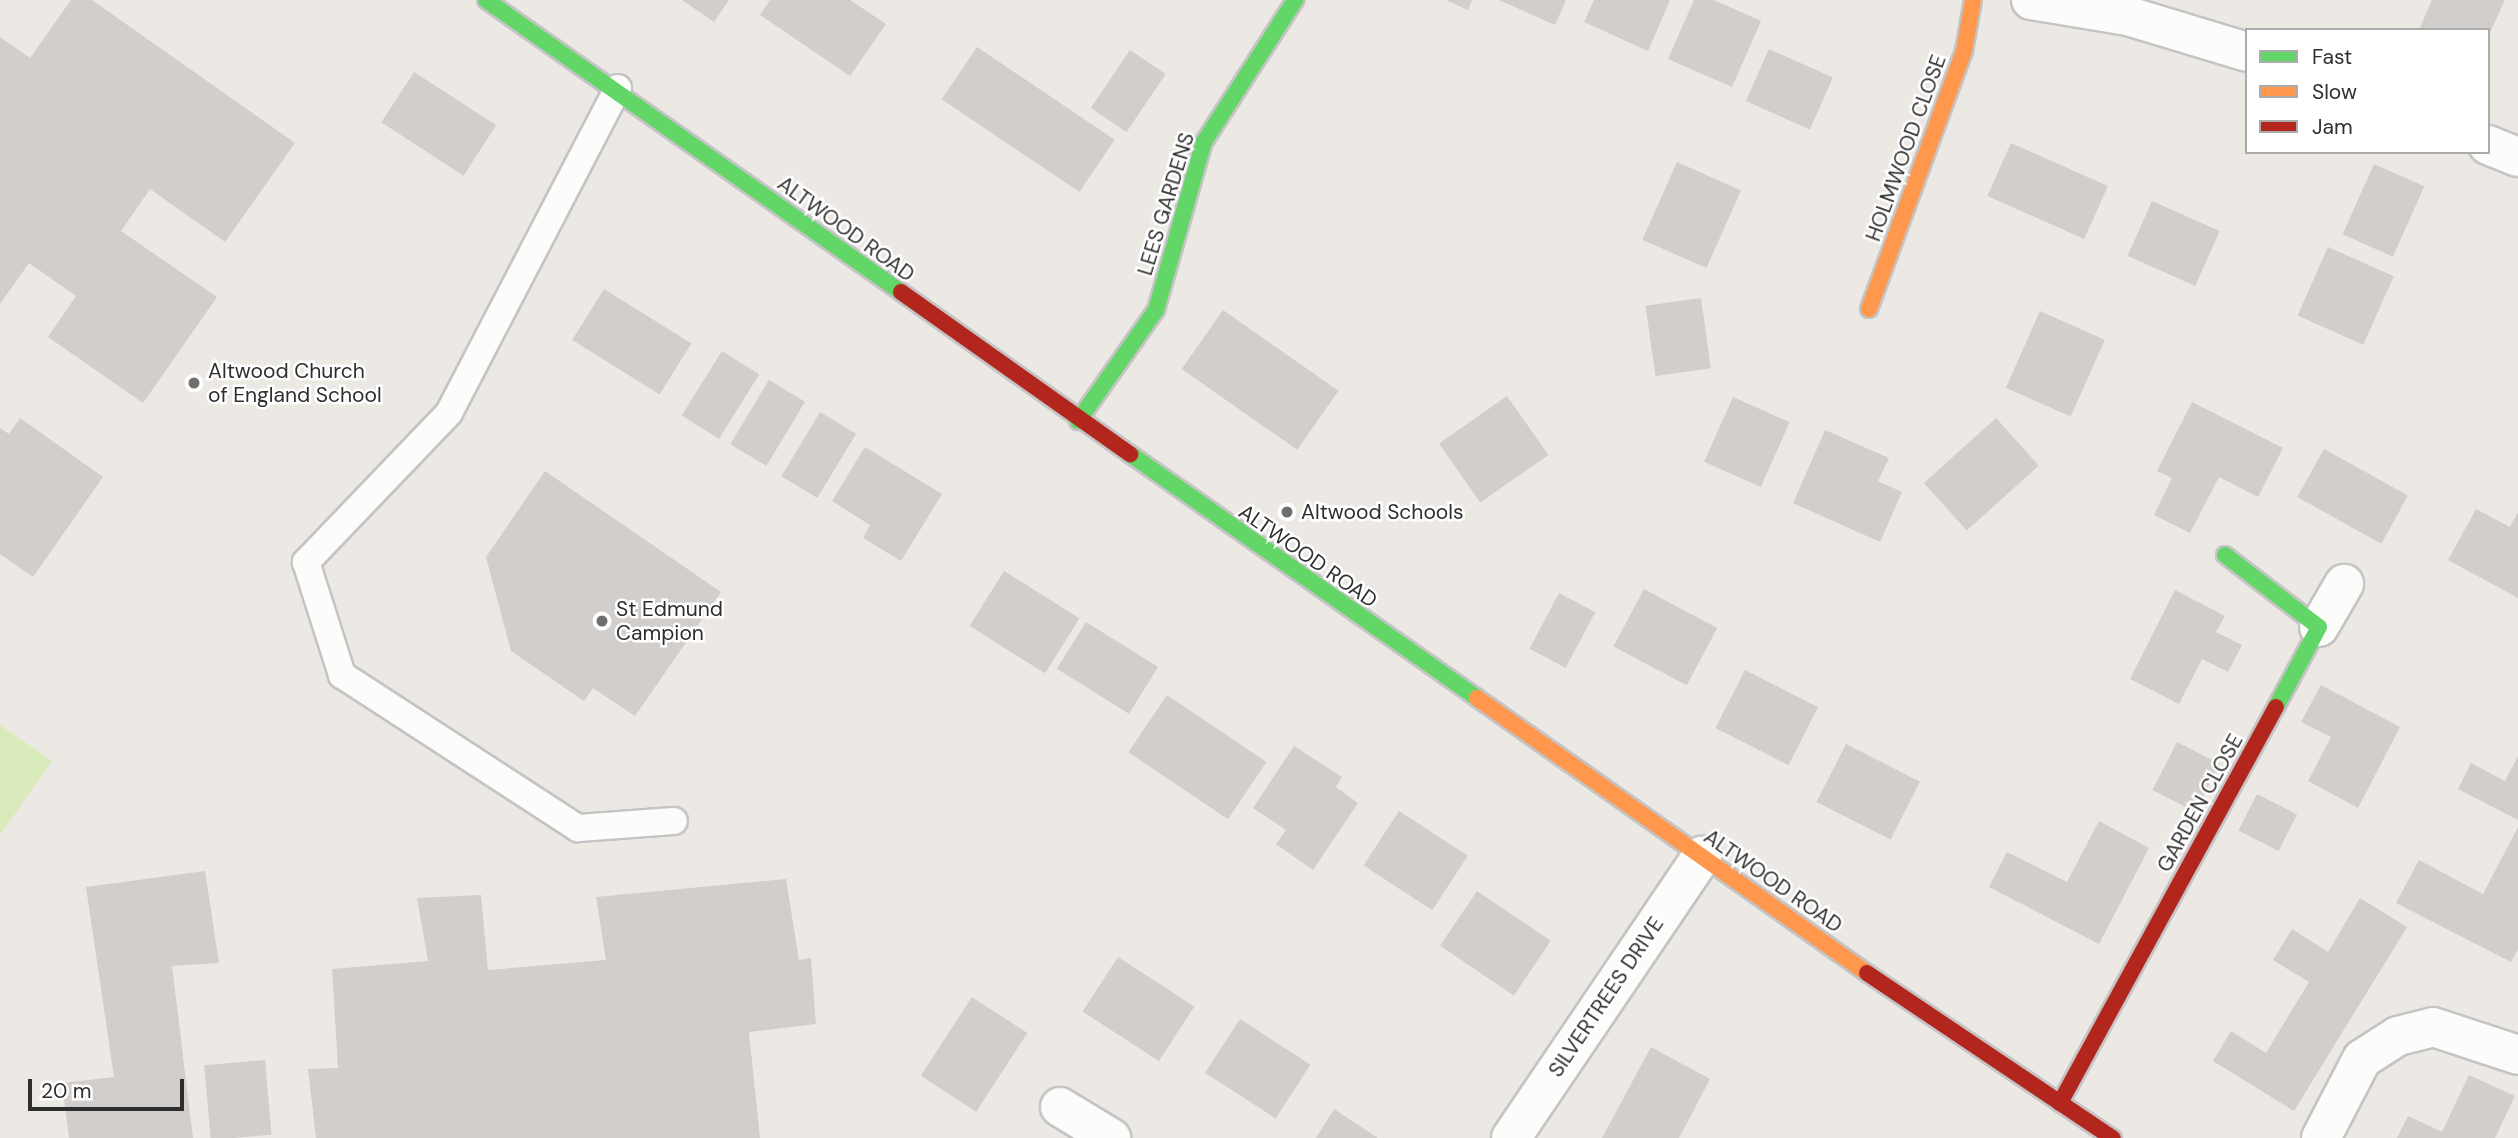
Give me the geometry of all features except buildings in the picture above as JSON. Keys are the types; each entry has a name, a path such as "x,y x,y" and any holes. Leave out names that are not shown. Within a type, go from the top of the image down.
{"street":[{"name":"ALTWOOD ROAD","path":"486,0 618,88 1078,421 1702,856 2113,1138"},
{"name":"LEES GARDENS","path":"1078,421 1156,310 1203,142 1295,0"},
{"name":"HOLMWOOD CLOSE","path":"1869,309 1964,51 1973,0"},
{"path":"2031,0 2128,16 2245,51"},
{"path":"2490,146 2518,157"},
{"path":"2225,555 2319,627 2344,584"},
{"name":"GARDEN CLOSE","path":"2060,1103 2319,627"},
{"name":"SILVERTREES DRIVE","path":"1511,1138 1702,856"},
{"path":"2321,1138 2362,1059 2398,1036 2433,1027 2518,1055"},
{"path":"1060,1107 1111,1138"}],"lane":[{"path":"618,88 449,413 306,562 342,675 578,828 674,821"}],"green space":[{"path":"0,725 52,761 0,835"}],"traffic: fast":[{"path":"486,0 901,292"},
{"path":"1078,421 1156,310 1204,142 1295,0"},
{"path":"1130,454 1477,698"},
{"path":"2225,555 2319,627 2276,707"}],"traffic: slow":[{"path":"1869,309 1964,51 1973,0"},
{"path":"1477,698 1867,973"}],"traffic: jam":[{"path":"901,292 1130,454"},
{"path":"2060,1103 2276,707"},
{"path":"1867,973 2113,1138"}],"place":[{"name":"Altwood Church of England School","path":"194,383"},
{"name":"Altwood Schools","path":"1287,512"},
{"name":"St Edmund Campion","path":"602,621"}]}
